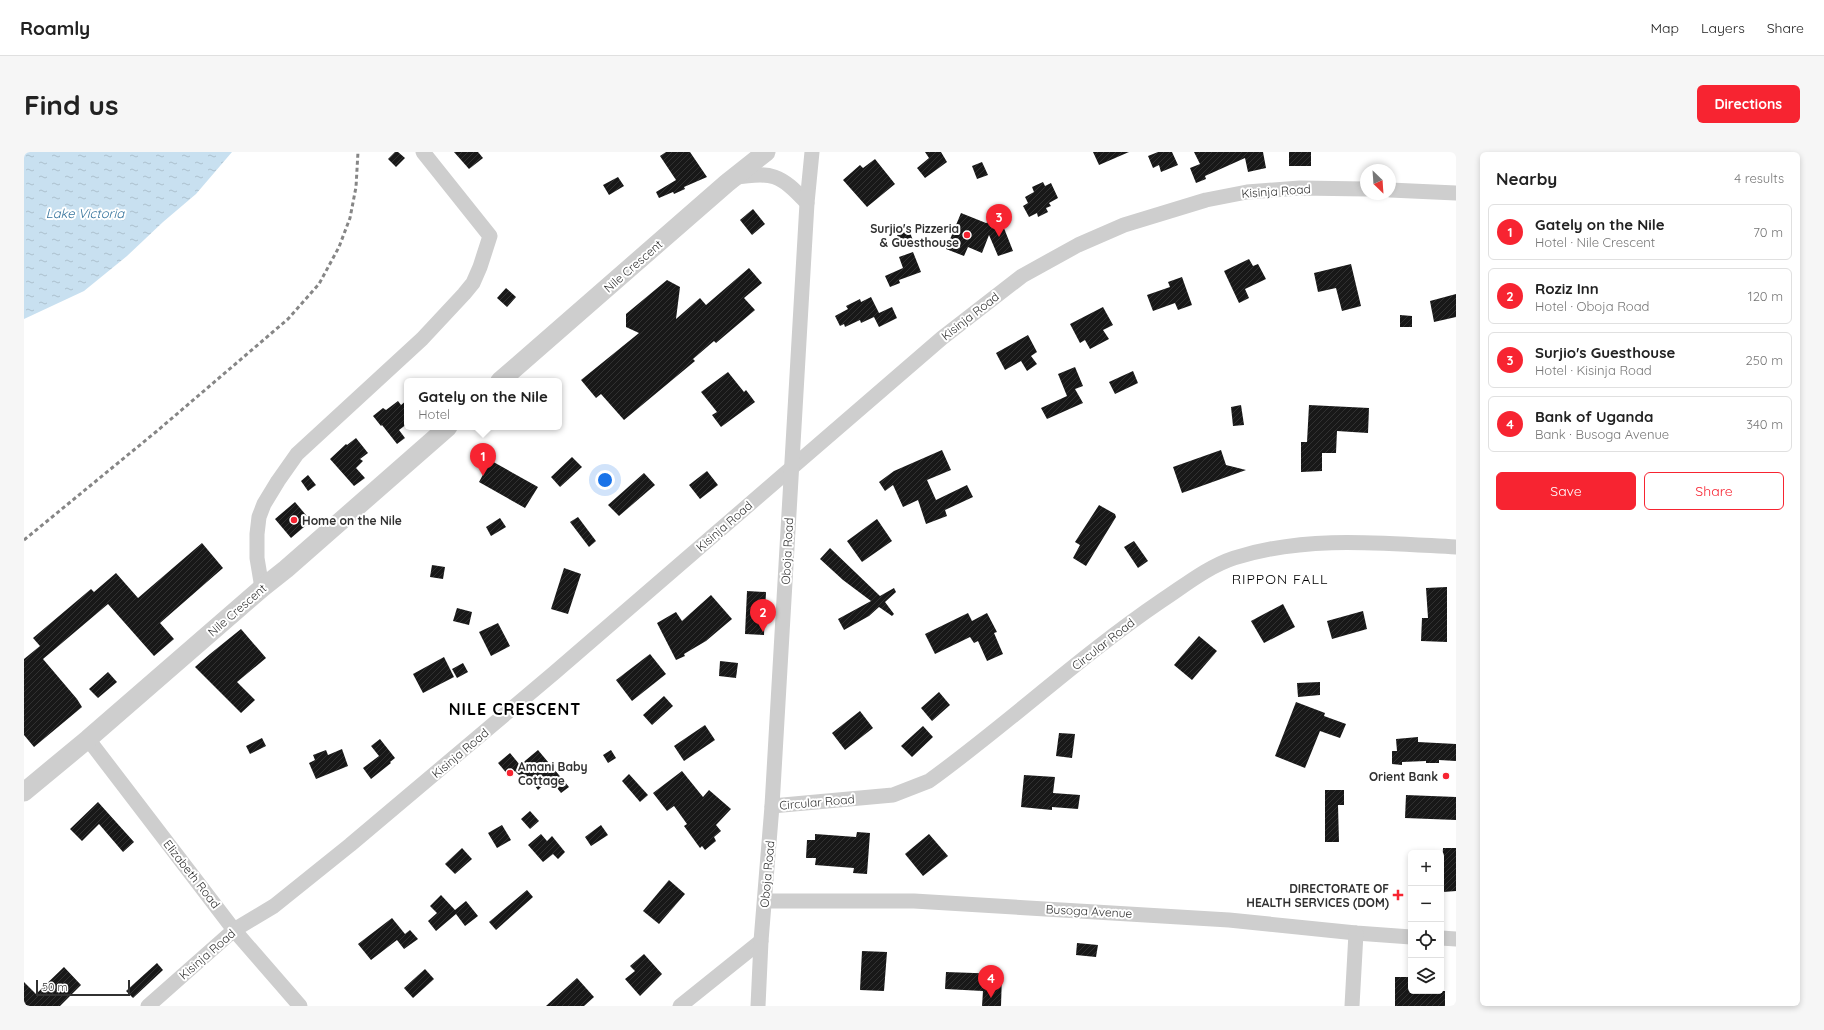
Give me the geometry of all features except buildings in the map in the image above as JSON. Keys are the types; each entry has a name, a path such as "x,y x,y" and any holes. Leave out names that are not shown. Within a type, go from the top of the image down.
{"street":[{"path":"262,588 256,545 260,517 264,504 292,460 422,338 473,283 480,267 490,236 423,152"},
{"name":"Nile Crescent","path":"503,378 733,178 766,152"},
{"name":"Oboja Road","path":"758,1006 761,941 772,806 807,203 812,152"},
{"path":"733,178 762,174 776,176 791,186 807,203"},
{"name":"Kisinja Road","path":"148,1006 234,930 274,906 350,845 560,668 942,338 1022,276 1078,245 1124,225 1213,198 1247,192 1300,188 1360,189"},
{"path":"1396,190 1456,193"},
{"name":"Nile Crescent","path":"24,792 286,569 445,430"},
{"name":"Circular Road","path":"772,806 893,795 929,781 1123,627 1209,569 1233,558 1272,550 1345,541 1456,547"},
{"name":"Elizabeth Road","path":"88,739 234,930 300,1006"},
{"name":"Busoga Avenue","path":"765,901 914,901 1229,920 1408,937"},
{"path":"1352,1006 1356,933"},
{"path":"1444,938 1456,939"},
{"path":"680,1006 761,941"}],"water":[{"name":"Lake Victoria","path":"24,152 232,152 196,194 163,222 127,256 84,291 24,319"}],"railway":[{"path":"24,540 157,431 288,319 319,284 339,247 350,218 356,187 358,152"}],"place":[{"name":"Surjio's Pizzeria & Guesthouse","path":"967,235"},
{"name":"Surjio's Guesthouse","path":"999,237"},
{"name":"Gately on the Nile","path":"483,476"},
{"name":"Home on the Nile","path":"294,520"},
{"name":"Roziz Inn","path":"763,632"},
{"name":"Amani Baby Cottage","path":"510,773"},
{"name":"Orient Bank","path":"1446,776"},
{"name":"DIRECTORATE OF HEALTH SERVICES (DOM)","path":"1398,895"},
{"name":"Bank of Uganda","path":"991,998"}],"district":[{"name":"RIPPON FALL","path":"1280,579"},
{"name":"NILE CRESCENT","path":"515,709"}]}
